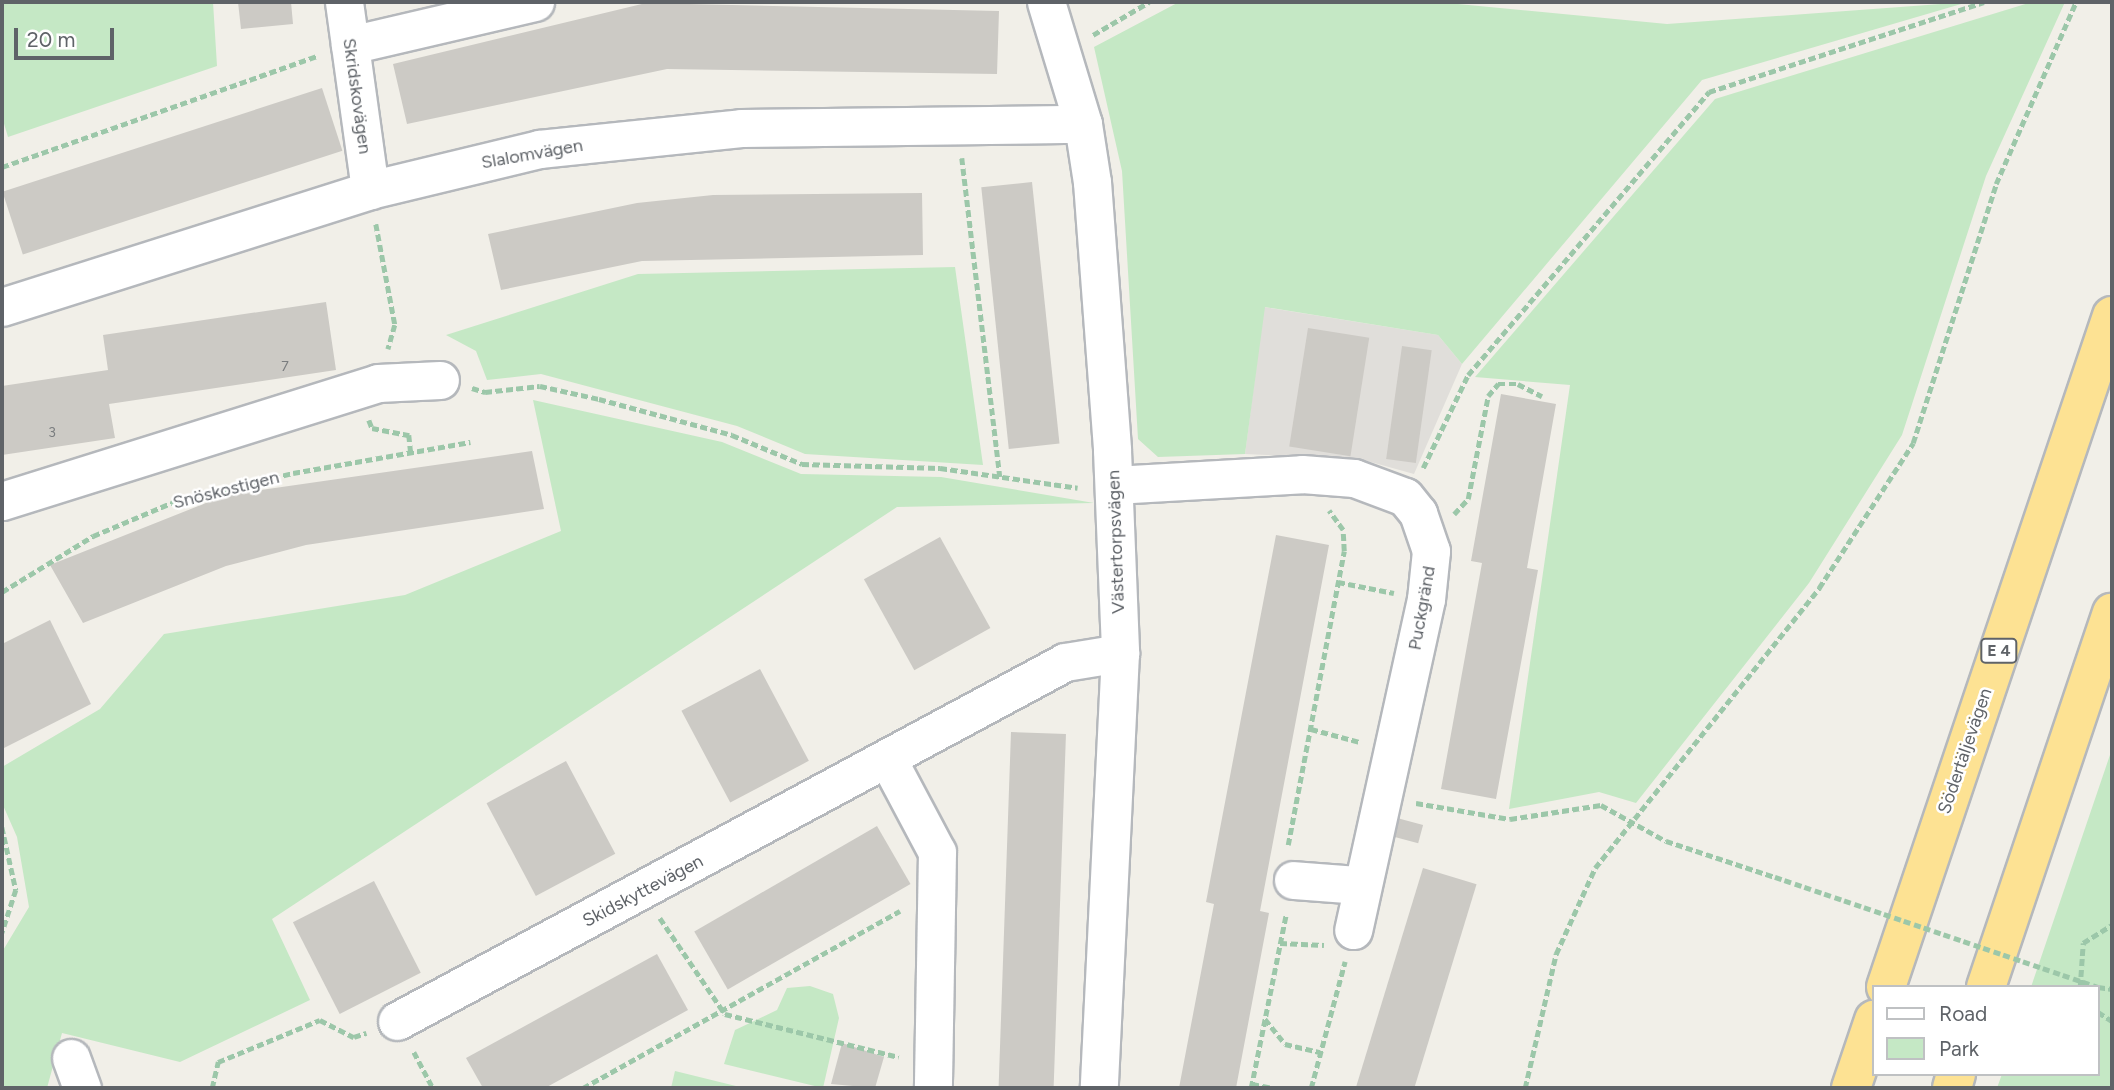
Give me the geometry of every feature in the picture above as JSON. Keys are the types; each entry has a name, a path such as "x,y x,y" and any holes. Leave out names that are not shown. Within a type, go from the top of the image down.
{"highway":[{"name":"Södertäljevägen","path":"1887,985 2112,316"},
{"path":"1987,985 2112,613"},
{"path":"1851,1088 1872,1026"}],"street":[{"name":"Skridskovägen","path":"344,2 370,190"},
{"path":"350,45 535,2"},
{"name":"Västertorpsvägen","path":"1046,2 1083,124 1114,485 1120,653 1099,1088"},
{"name":"Slalomvägen","path":"2,307 370,190 539,149 741,128 1083,124"},
{"path":"2,501 360,391 378,383 440,380"},
{"path":"1114,485 1302,474 1354,478 1405,498"},
{"name":"Puckgränd","path":"1353,930 1358,885 1385,798 1395,751 1426,599 1432,551 1426,530 1405,498"},
{"name":"Skidskyttevägen","path":"397,1021 888,760 1065,662 1120,653"},
{"path":"888,760 937,852 936,1052 933,1088"},
{"path":"1293,880 1358,885"}],"path":[{"path":"1062,53 1149,2"},
{"path":"1405,498 1468,375 1709,92 1984,2"},
{"path":"1525,1088 1556,954 1575,903 1634,820 1819,588 1913,443 1996,184 2076,2"},
{"path":"2,167 350,45"},
{"path":"959,126 1000,477"},
{"path":"370,190 395,326"},
{"path":"440,380 485,392 540,386 598,399 732,435 802,464 1000,477 1069,489 1114,485"},
{"path":"1426,530 1468,499 1488,396 1498,384 1518,384 1542,396"},
{"path":"360,391 372,428 409,435 411,454"},
{"name":"Snöskostigen","path":"2,592 93,536 172,503 470,442"},
{"path":"1272,1088 1251,1086 1293,880 1284,863 1338,582 1343,530 1302,474"},
{"path":"1338,582 1426,599"},
{"path":"1311,729 1395,751"},
{"path":"1385,798 1510,819 1601,805 1634,820 1666,841 2100,985"},
{"path":"2,827 16,890 2,933"},
{"path":"583,1088 725,1014 937,889"},
{"path":"642,891 725,1014 905,1059 936,1052"},
{"path":"2080,985 2080,953 2090,933 2112,925"},
{"path":"1311,1088 1353,930"},
{"path":"1265,1018 1285,1044 1320,1052"},
{"path":"212,1088 218,1062 320,1020 354,1037 397,1021"}],"shaded area":[{"path":"1264,307 1438,335 1462,364 1414,474 1360,459 1245,454"}],"green space":[{"path":"2,2 213,2 217,66 8,137 2,117"},
{"path":"1179,2 1437,2 1667,24 1968,2 1702,80 1462,364 1438,335 1265,307 1245,454 1158,457 1138,439 1122,171 1094,47"},
{"path":"2032,2 2065,2 1986,176 1902,435 1809,583 1636,803 1599,792 1509,809 1570,385 1475,377 1715,99"},
{"path":"955,267 983,465 805,454 737,426 541,374 487,380 476,351 446,335 638,274"},
{"path":"533,400 722,442 801,474 941,477 1094,503 897,507 272,919 310,1000 180,1062 62,1033 47,1088 2,1088 2,952 29,907 17,837 2,803 2,767 100,709 164,634 405,595 561,531"},
{"path":"2112,749 2112,1088 1997,1088 2001,1076 2100,1076 2100,985 2032,985"},
{"path":"810,986 833,994 839,1018 823,1088 724,1064 735,1030 777,1010 787,988"},
{"path":"675,1071 744,1088 671,1088"}],"building":[{"path":"238,2 291,2 293,24 241,29"},
{"path":"646,3 999,11 997,74 667,69 407,124 393,64"},
{"path":"322,88 342,151 23,255 2,192"},
{"path":"1032,182 1059,444 1009,449 981,187"},
{"path":"922,193 923,255 642,261 501,290 488,234 637,203 713,195"},
{"path":"326,302 336,370 109,404 115,438 2,455 2,386 108,370 103,335"},
{"path":"1308,328 1369,338 1350,456 1289,447"},
{"path":"1402,346 1432,350 1416,463 1386,459"},
{"path":"1501,394 1556,404 1527,568 1538,570 1496,799 1441,789 1482,563 1471,561"},
{"path":"532,451 544,509 306,545 226,566 83,623 50,565 226,495"},
{"path":"1276,535 1329,545 1260,911 1269,913 1236,1088 1179,1088 1214,904 1206,902"},
{"path":"940,537 990,628 914,670 864,579"},
{"path":"50,620 91,704 2,749 2,644"},
{"path":"760,669 809,761 730,803 681,711"},
{"path":"1011,732 1066,734 1054,1088 999,1088"},
{"path":"566,761 615,854 536,896 487,803"},
{"path":"1397,818 1423,825 1418,843 1392,836"},
{"path":"877,826 910,884 728,990 694,932"},
{"path":"1423,868 1477,884 1414,1088 1356,1087"},
{"path":"374,881 421,973 340,1014 293,922"},
{"path":"657,954 688,1010 545,1088 483,1088 466,1058"},
{"path":"842,1043 884,1057 875,1088 831,1084"}]}
